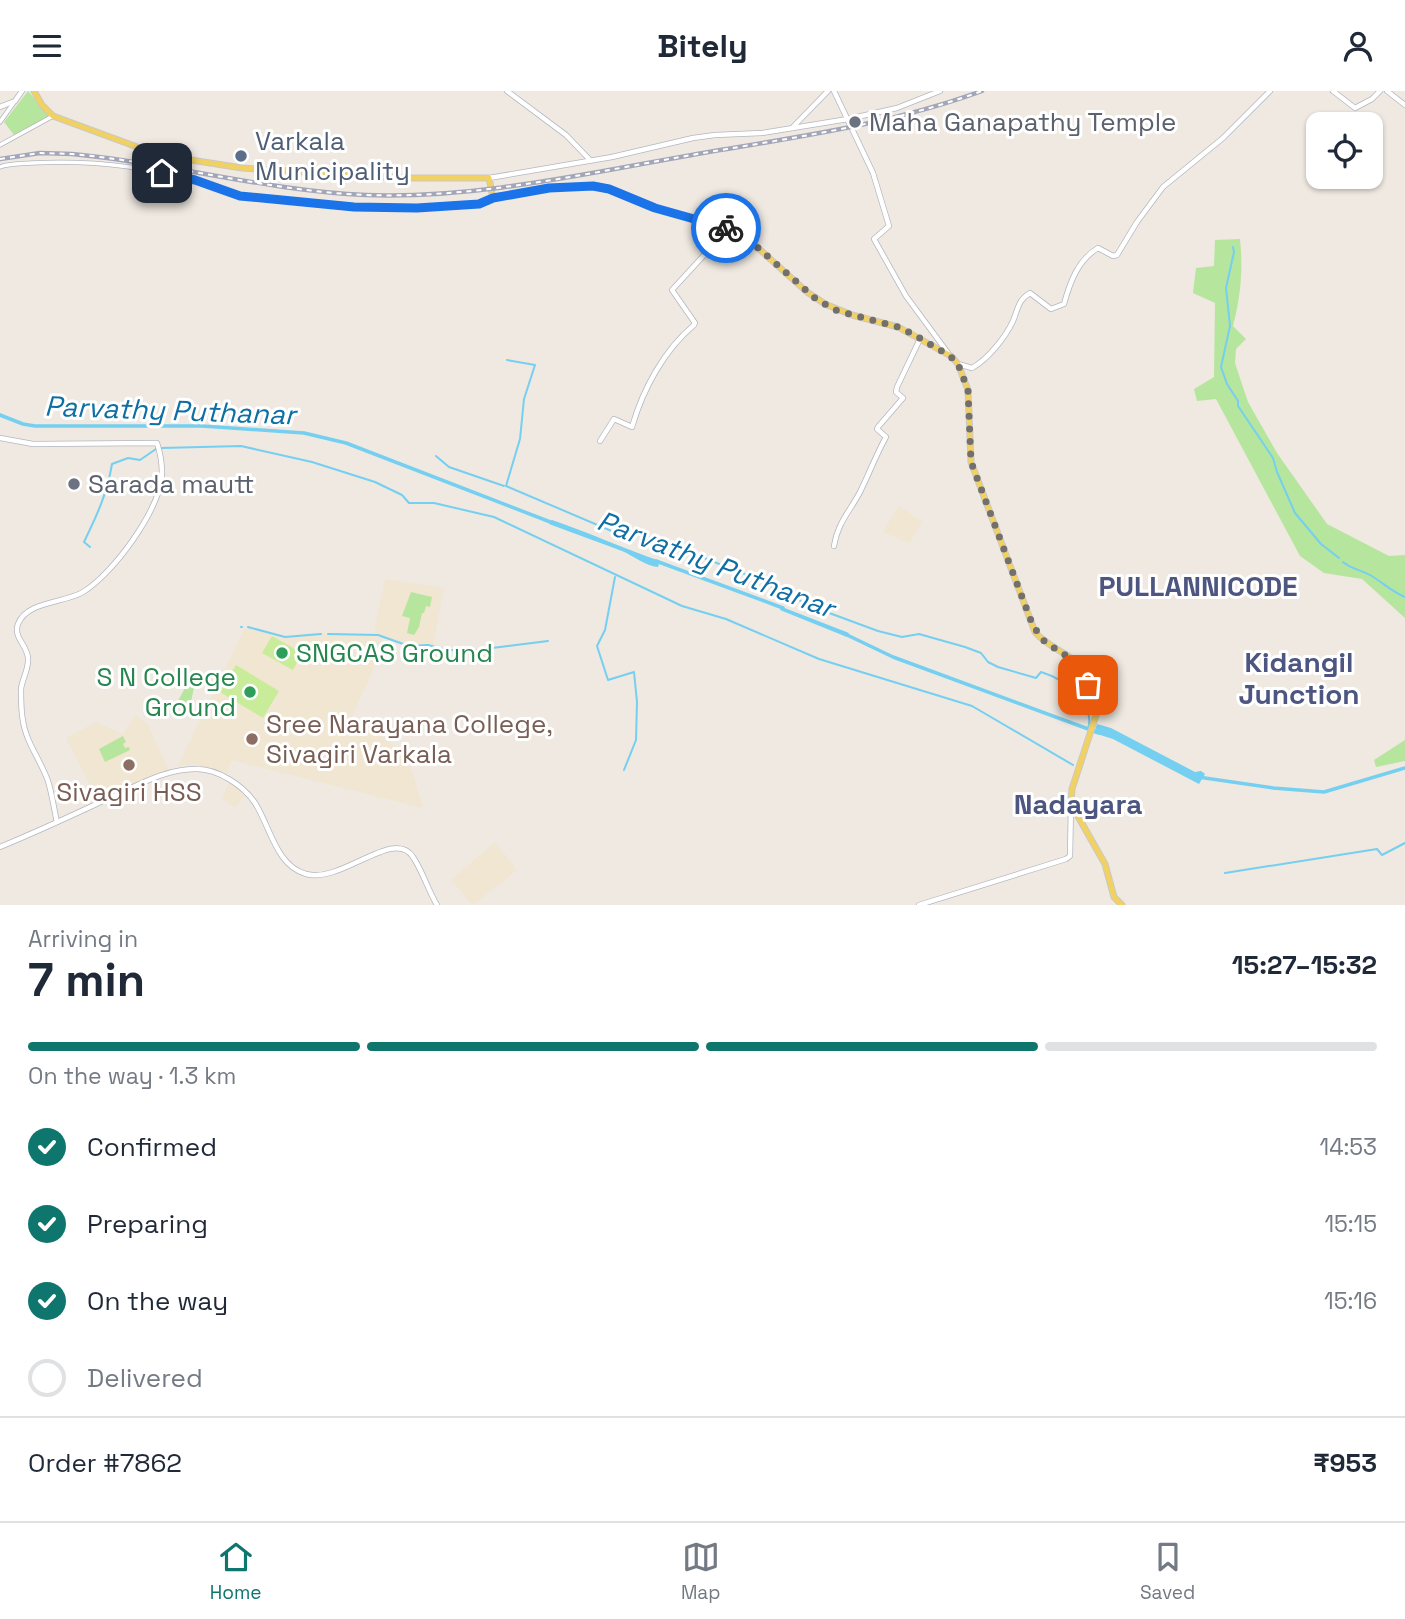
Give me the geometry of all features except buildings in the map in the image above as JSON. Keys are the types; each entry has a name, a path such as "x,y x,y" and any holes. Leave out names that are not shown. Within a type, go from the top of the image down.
{"main road":[{"path":"0,107 15,101 22,91"},
{"path":"34,91 42,106 53,116 159,155 242,168 399,178 489,178 707,136 762,133 848,119 897,108 940,91"},
{"path":"507,91 566,135 590,160"},
{"path":"792,128 828,91"},
{"path":"834,91 873,173 889,226 874,239 906,296 958,364 968,390 971,462 1035,632 1076,663 1095,697 1098,709 1072,789 1071,804 1074,815 1105,864 1114,897 1122,905"},
{"path":"958,364 972,368 985,358 1013,321 1016,308 1023,297 1030,293 1051,309 1064,304 1072,279 1082,261 1098,247 1113,256 1117,255 1136,222 1163,187 1223,138 1270,91"},
{"path":"1334,91 1355,109 1380,91"},
{"path":"1387,91 1405,105"},
{"path":"489,178 493,198 549,188 593,186 609,189 655,208 728,229 748,239 807,292 825,304 852,315 898,327 950,356"},
{"path":"600,441 614,419 632,427 642,398 656,373 681,336 694,325 672,290 728,229"},
{"path":"834,546 840,523 853,504 886,437 877,429 903,398 896,392 897,387 921,338"},
{"path":"0,438 33,444 157,443 159,448 162,475 158,493 135,535 118,558 88,589 29,611 18,626 17,633 27,650 28,660 21,688 23,723 48,781 57,822"},
{"path":"0,847 163,775 177,771 204,770 234,782 246,792 255,802 287,863 297,871 326,876 387,848 403,848 412,855 437,905"},
{"path":"919,905 1066,859 1070,856 1074,815"}],"street":[{"path":"0,121 15,101"},
{"path":"0,145 53,116"},
{"path":"0,167 70,161 118,165 195,180 240,196 354,207 430,208 479,204 493,198"}],"shaded area":[{"path":"899,506 922,522 909,543 883,532"},
{"path":"385,579 444,588 433,645 408,644 374,633"},
{"path":"249,627 286,638 307,633 382,637 371,675 352,716 407,754 423,808 231,760 227,774 192,764 178,766 244,630"},
{"path":"135,715 148,725 168,769 98,800 66,738 96,722 123,734"},
{"path":"230,782 245,795 235,808 221,798"},
{"path":"495,842 517,870 473,905 451,880"}],"green space":[{"path":"28,91 50,117 14,135 4,122"},
{"path":"1240,239 1241,282 1233,326 1246,339 1236,349 1235,363 1248,402 1277,453 1327,524 1389,556 1405,555 1405,618 1362,579 1324,573 1300,556 1216,399 1197,401 1194,389 1214,377 1215,303 1193,293 1196,268 1214,266 1215,240"},
{"path":"411,592 432,597 430,607 426,606 422,613 414,635 407,633 410,618 402,616"},
{"name":"SNGCAS Ground","path":"272,636 302,653 293,670 262,653"},
{"name":"S N College Ground","path":"236,665 279,691 263,718 220,692"},
{"path":"187,684 194,687 190,707 178,701"},
{"path":"123,736 125,748 129,747 130,750 105,762 99,749"},
{"path":"1405,740 1405,761 1376,767 1374,760"}],"water":[{"path":"552,520 660,561 658,567 549,524"},
{"path":"782,607 849,633 847,637 780,610"},
{"path":"1097,724 1111,728 1195,772 1201,771 1205,774 1199,784 1113,739 1094,733"}],"waterway":[{"path":"1233,247 1226,288 1230,326 1221,367 1238,406 1273,458 1295,513 1321,544 1339,558"},
{"path":"507,360 535,365 524,399 520,439 506,486 621,535 638,534 664,542 752,577 813,607 878,631 902,637 919,634 981,653 988,662 998,667 1036,678 1041,672 1050,675 1068,686 1083,701 1089,719 1088,729"},
{"name":"Parvathy Puthanar","path":"0,415 35,426 202,426 304,433 346,443 553,523"},
{"path":"161,448 241,446 312,462 375,482 402,495 409,503 434,503 494,517 682,606 726,619 819,659 972,706 1073,765"},
{"path":"90,547 84,542 104,495 112,464 128,458 140,460 156,449"},
{"path":"436,456 449,467 504,486"},
{"name":"Parvathy Puthanar","path":"656,561 783,608"},
{"path":"1343,562 1405,597"},
{"path":"615,577 605,630 597,646 608,680 634,672 637,702 636,740 624,770"},
{"path":"248,627 285,637 321,634"},
{"path":"328,634 378,635 409,646 428,645 447,650 476,650 548,641"},
{"name":"Parvathy Puthanar","path":"845,634 893,657 1099,733"},
{"name":"Parvathy Puthanar","path":"1198,777 1324,792 1405,768"},
{"path":"1225,873 1377,849 1382,855 1405,843"}],"railway":[{"path":"0,159 40,153 72,154 329,192 366,195 451,193 536,183 844,128 914,112 982,91"}],"way so far":[{"path":"726,228 748,239 816,299 835,310 898,327 929,342 958,364 968,390 971,462 1035,632 1076,663 1088,685"}],"place":[{"name":"Maha Ganapathy Temple","path":"855,122"},
{"name":"Varkala Municipality","path":"241,156"},
{"name":"Sarada mautt","path":"74,484"},
{"name":"SNGCAS Ground","path":"282,653"},
{"name":"S N College Ground","path":"250,692"},
{"name":"Sree Narayana College, Sivagiri Varkala","path":"252,739"},
{"name":"Sivagiri HSS","path":"129,765"}],"district":[{"name":"PULLANNICODE","path":"1198,586"},
{"name":"Kidangil Junction","path":"1299,678"},
{"name":"Nadayara","path":"1078,804"}],"route":[{"path":"162,173 217,186 227,193 240,196 354,207 417,208 479,204 493,198 549,188 593,186 609,189 655,208 726,228"}]}
